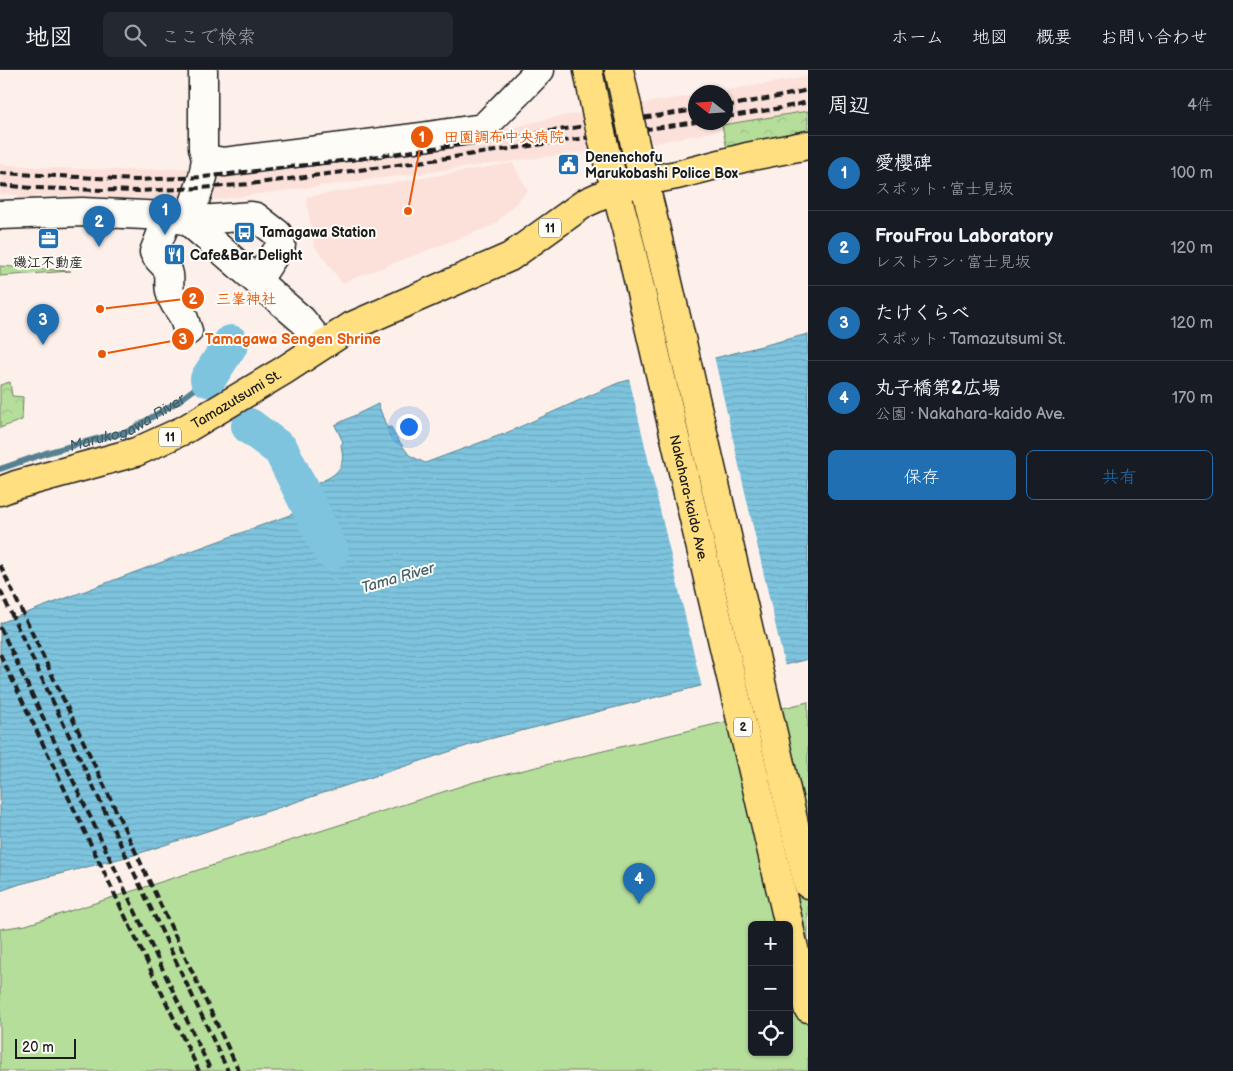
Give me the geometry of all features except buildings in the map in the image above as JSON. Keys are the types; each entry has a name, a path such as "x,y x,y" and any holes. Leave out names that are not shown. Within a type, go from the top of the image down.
{"main road":[{"name":"Nakahara-kaido Ave.","path":"588,70 605,150 626,228 788,921"},
{"name":"Nakahara-kaido Ave.","path":"619,70 808,884"},
{"name":"11","path":"644,181 808,145"},
{"name":"Tamazutsumi St.","path":"0,491 136,452 160,442 184,430 283,371 322,344 363,320 510,257 585,203 616,189 644,181"},
{"name":"Nakahara-kaido Ave.","path":"793,943 808,1008"}],"street":[{"path":"188,331 169,290 170,279 168,270 154,252 164,227 177,218 200,188 206,159 203,148 203,70"},
{"path":"206,159 224,162 412,139 483,128 540,70"},
{"path":"0,215 82,212 177,218 256,217 278,234 281,245 257,281"},
{"path":"177,218 257,281 302,320 322,344"}],"shaded area":[{"path":"808,77 808,111 733,124 733,89"},
{"path":"688,96 688,130 723,130 660,142 214,200 213,194 125,200 36,196 35,200 18,201 18,195 0,194 0,164 125,170 221,167 430,140 515,127 550,118"},
{"path":"513,163 528,191 494,225 342,283 314,246 306,197"}],"green space":[{"path":"808,111 808,133 727,149 723,130 733,130 733,123"},
{"path":"0,266 71,271 0,276"},
{"path":"10,382 12,396 23,397 22,420 0,428 0,385"},
{"path":"808,702 808,1071 0,1071 0,929 26,925 474,782"}],"water":[{"name":"Tama River","path":"808,334 808,659 485,740 134,855 20,884 0,891 0,623 309,508 318,483 335,473 341,465 341,445 343,442 335,425 378,404 387,428 391,427 409,455 425,463 506,433 618,383"}],"pier":[{"path":"714,356 785,667 702,688 629,378"}],"waterway":[{"name":"Marukogawa River","path":"208,379 231,343"},
{"name":"Marukogawa River","path":"0,469 46,453 127,432 177,402 208,379 215,383"},
{"path":"249,426 281,450 331,551"}],"railway":[{"path":"733,105 808,90"},
{"path":"733,116 808,102"},
{"path":"0,173 136,180 203,177 358,159 688,111"},
{"path":"0,185 33,188 138,191 250,184 405,164 688,123"},
{"path":"0,565 239,1071"},
{"path":"0,590 228,1071"},
{"path":"0,627 211,1071"},
{"path":"0,654 199,1071"}],"place":[{"name":"Denenchofu Marukobashi Police Box","path":"569,165"},
{"name":"田園調布中央病院","path":"408,211"},
{"name":"Tamagawa Station","path":"244,232"},
{"name":"愛櫻碑","path":"165,235"},
{"name":"磯江不動産","path":"48,239"},
{"name":"FrouFrou Laboratory","path":"99,247"},
{"name":"Cafe&Bar Delight","path":"174,255"},
{"name":"三峯神社","path":"100,309"},
{"name":"たけくらべ","path":"43,345"},
{"name":"Tamagawa Sengen Shrine","path":"102,354"},
{"name":"丸子橋第2広場","path":"639,904"}]}
